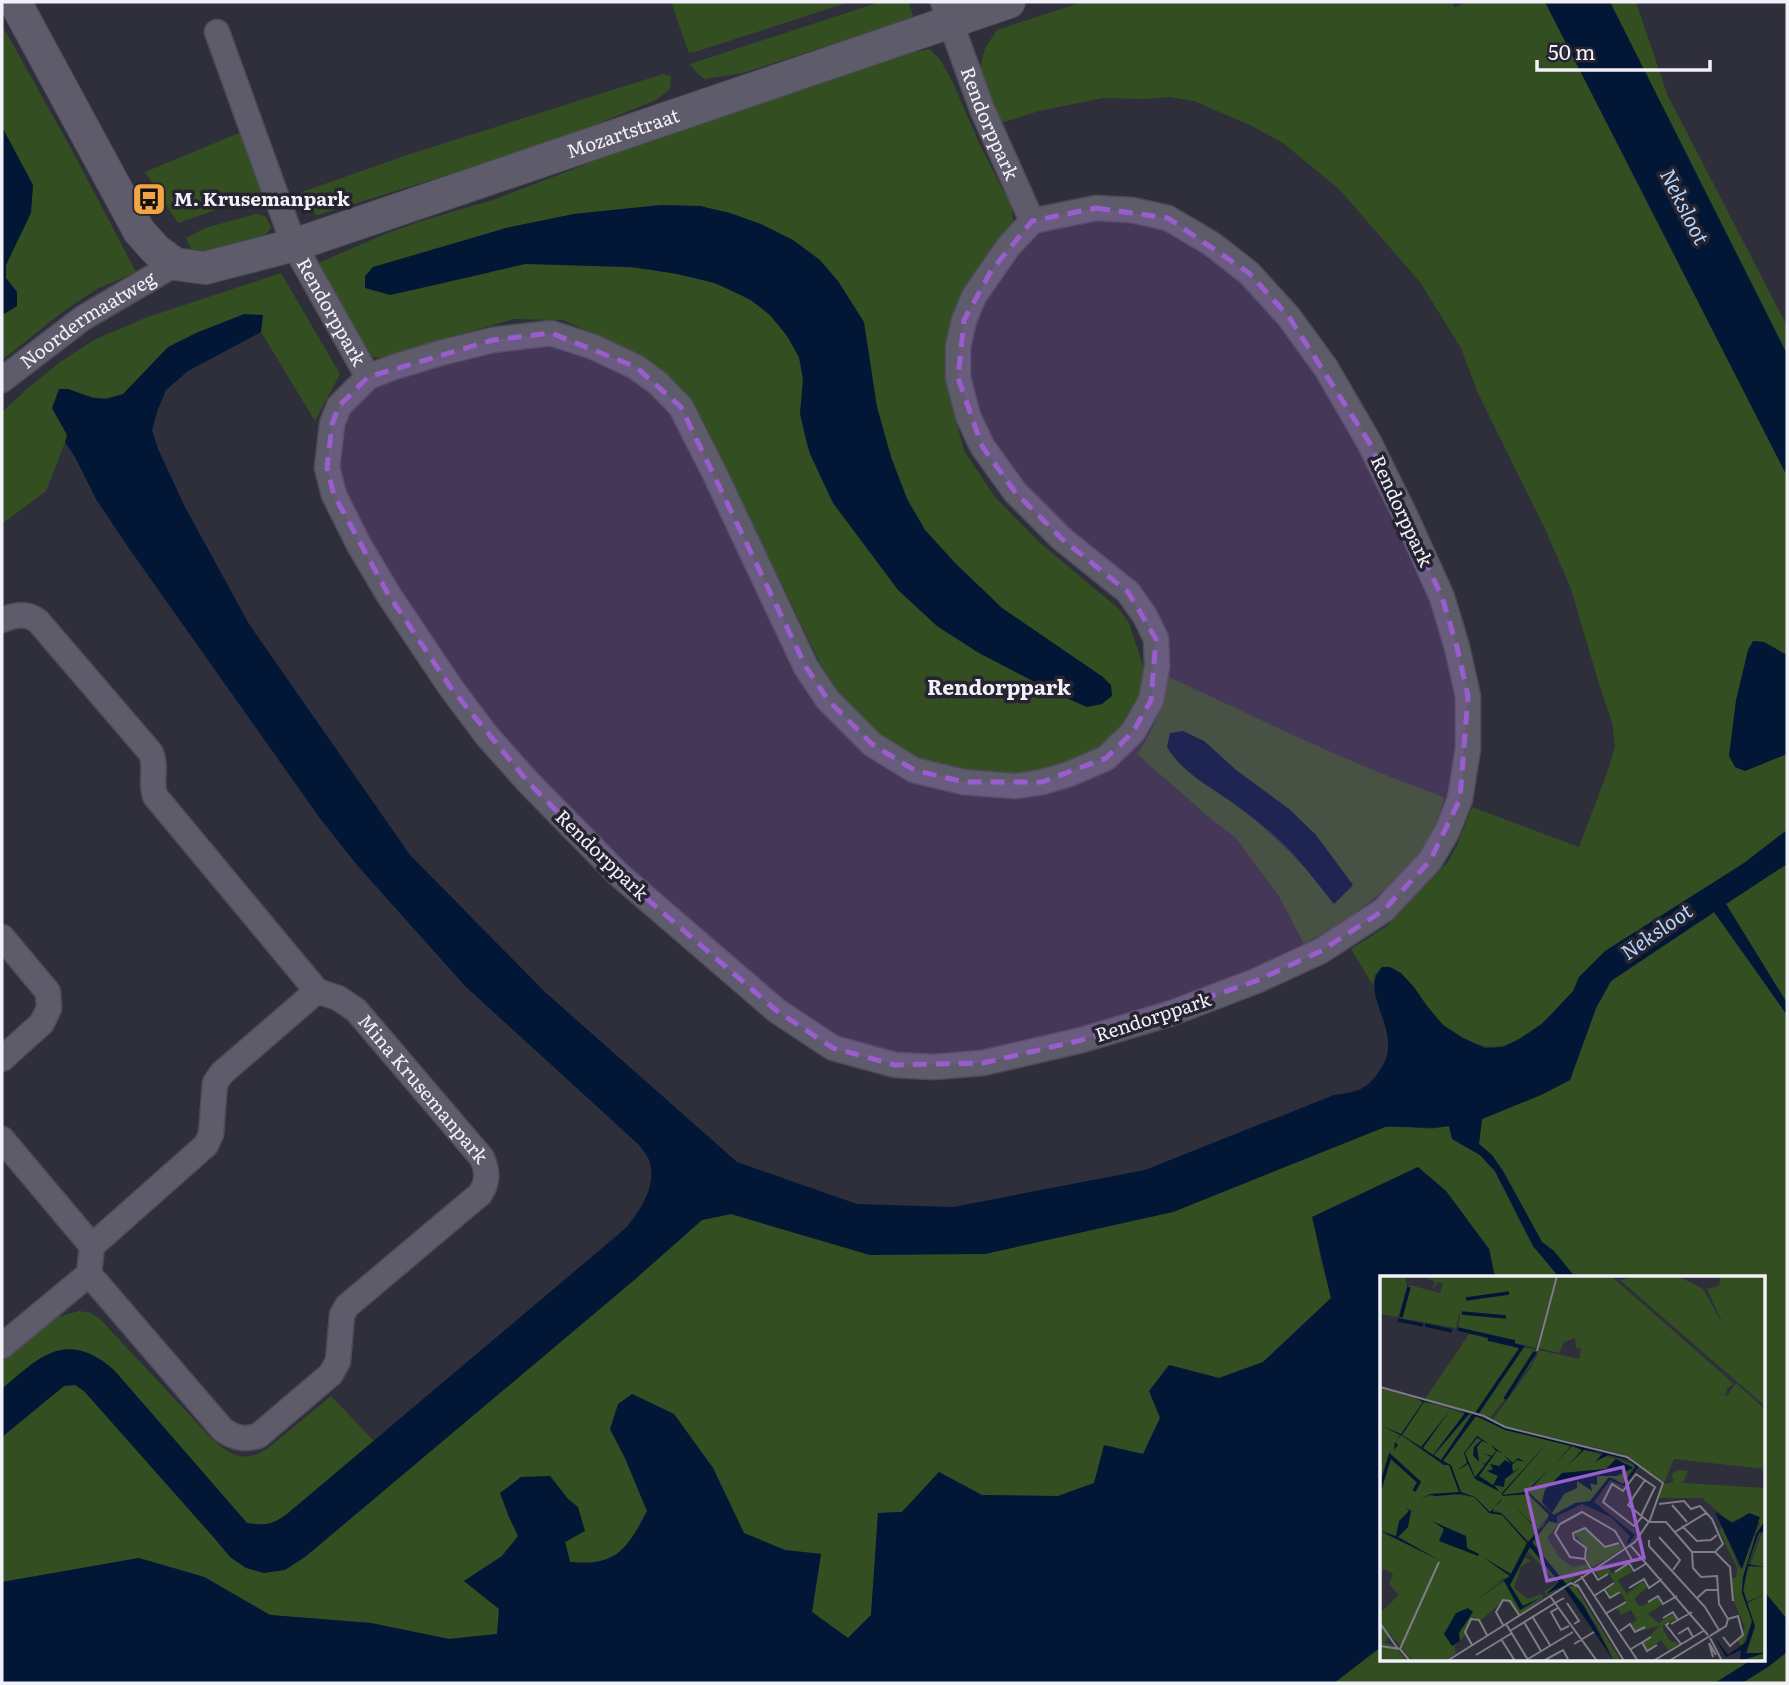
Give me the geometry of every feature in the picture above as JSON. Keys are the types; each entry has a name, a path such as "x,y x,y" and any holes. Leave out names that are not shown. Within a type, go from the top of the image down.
{"street":[{"path":"15,2 139,231 156,250 175,264"},
{"name":"Mozartstraat","path":"175,264 205,268 294,245 946,12 1009,2"},
{"name":"Rendorppark","path":"946,12 982,109 1032,221"},
{"path":"218,32 294,245"},
{"name":"Rendorppark","path":"1096,208 1132,209 1168,218 1212,244 1249,273 1289,317 1326,368 1369,442 1442,597 1468,696 1468,749 1460,799 1447,832 1430,861 1384,910 1321,951 1256,981 1159,1017 1082,1040 983,1063 934,1067 895,1065 833,1048 777,1011 618,874 487,736 388,594 334,495 327,468 332,424 339,406 368,377 394,367 493,341 551,333 594,346 636,367 658,383 681,407 806,667 828,701 872,744 914,769 964,782 1016,786 1042,782 1106,758 1133,732 1151,700 1157,667 1156,639 1145,616 1128,592 1062,539 1015,492 982,446 968,416 958,377 958,346 964,320 974,296 991,271 1032,221 1096,208"},
{"name":"Rendorppark","path":"294,245 368,377"},
{"name":"Noordermaatweg","path":"2,380 83,318 175,264"},
{"name":"Mina Krusemanpark","path":"2,620 21,615 31,616 38,621 151,753 154,761 152,787 155,796 317,991 338,998 356,1010 482,1158 487,1175 486,1186 480,1194 347,1306 342,1315 338,1360 331,1374 258,1436 249,1439 240,1439 223,1430 89,1274"},
{"path":"2,937 48,992 49,1008 42,1023 2,1059"},
{"path":"2,1346 89,1274 92,1246 206,1145 211,1134 215,1083 222,1073 317,991"},
{"path":"2,1139 92,1246"}],"highlighted area":[{"path":"1096,208 1168,218 1249,273 1289,317 1369,442 1442,597 1457,647 1468,696 1460,799 1430,861 1384,910 1321,951 1256,981 1082,1040 983,1063 895,1065 833,1048 777,1011 618,874 528,782 451,688 388,594 334,495 327,468 332,424 339,406 368,377 493,340 551,333 636,367 681,407 806,667 828,700 872,744 914,770 964,782 1042,782 1106,758 1133,732 1151,700 1156,639 1128,592 1062,539 1015,492 982,446 958,378 964,320 991,271 1032,221"}],"green space":[{"path":"671,2 850,2 689,53"},
{"path":"880,2 909,2 913,16 743,73 704,79 690,64"},
{"path":"1082,2 1452,2 1455,8 1466,2 1545,2 1787,476 1787,830 1744,863 1579,977 1573,992 1558,1008 1529,1033 1511,1043 1494,1047 1477,1044 1449,1029 1405,979 1390,967 1375,974 1373,985 1351,949 1387,926 1448,862 1472,807 1579,847 1615,747 1612,722 1571,589 1547,533 1478,393 1461,348 1420,282 1339,189 1283,143 1252,126 1194,101 1169,97 1103,98 1039,111 1001,123 980,69 985,48 997,30"},
{"path":"1610,2 1636,2 1667,94 1787,326 1787,354"},
{"path":"2,25 136,272 97,289 65,310 2,360 2,313 17,292 6,278 6,265 30,213 33,185 2,127"},
{"path":"930,49 941,61 1011,206 1014,225 966,287 952,405 964,451 995,497 1040,543 1119,609 1129,623 1143,666 1145,680 1133,714 1105,745 1055,773 996,777 927,763 876,738 830,684 704,422 683,393 643,356 563,320 513,319 382,358 368,356 316,264 385,234 496,199 706,118 904,54","holes":["661,205 700,206 877,407 891,457 907,499 925,530 1002,608 1040,636 1102,703 1087,707 1062,696 979,653 937,626 800,414 802,370 798,356 782,329 761,308 736,292 707,281 646,269 533,264 390,295 506,228 574,214"]},
{"path":"663,74 671,76 670,89 656,100 545,145 318,215 305,210 298,201 299,193 410,154"},
{"path":"244,131 265,193 178,223 145,172"},
{"path":"256,214 265,216 271,227 262,238 246,245 220,251 196,250 191,249 186,238 205,228"},
{"path":"281,273 340,374 315,421 261,332 262,316 123,394 101,398 68,389 52,408 68,435 46,491 2,524 2,412 27,389 60,362 94,340 145,318"},
{"path":"1169,677 1339,756 1444,797 1433,830 1416,860 1364,906 1304,944 1279,896 1236,838 1137,754 1153,727","holes":["1204,741 1236,770 1289,809 1316,835 1304,867 1255,821 1190,773 1167,747"]},
{"path":"1787,864 1787,1003 1726,904"},
{"path":"1715,912 1787,1015 1787,1619 1764,1591 1764,1276 1574,1276 1554,1251 1542,1242 1503,1171 1492,1155 1479,1144 1482,1119 1570,1080 1596,1008 1611,981"},
{"path":"1449,1126 1452,1139 1480,1155 1495,1172 1533,1246 1558,1276 1495,1276 1489,1249 1446,1191 1418,1167 1313,1217 1331,1298 1263,1362 1219,1378 1169,1365 1160,1418 1143,1455 1094,1483 1058,1496 982,1495 939,1472 902,1512 878,1513 871,1615 848,1638 812,1612 821,1554 785,1550 744,1533 713,1468 674,1414 632,1394 610,1429 647,1511 635,1534 625,1548 611,1557 596,1562 570,1562 565,1541 578,1507 550,1476 500,1493 519,1536 502,1556 464,1581 499,1609 497,1634 449,1639 371,1623 270,1615 205,1577 139,1558 2,1582 2,1437 64,1386 75,1385 84,1391 230,1557 305,1557 702,1220 731,1214 870,1255 1173,1212 1385,1127 1431,1129"},
{"path":"79,1311 91,1313 100,1319 213,1440 233,1454 252,1456 267,1449 331,1396 374,1441 282,1518 268,1523 247,1523 114,1370 97,1358 82,1351 68,1349 55,1352 29,1366 2,1389 2,1362 54,1318"},
{"path":"1380,1648 1380,1660 1751,1660 1715,1683 1334,1683"},
{"path":"1787,1652 1787,1683 1742,1683 1768,1667"}],"water":[{"name":"Neksloot","path":"1545,2 1610,2 1787,354 1787,476"},
{"path":"2,127 33,185 31,213 6,265 6,278 17,292 17,306 4,314 2,313"},
{"path":"661,205 700,206 730,213 761,224 793,240 820,260 838,281 864,322 877,407 891,457 907,499 925,530 1002,608 1103,677 1111,685 1112,696 1102,704 1087,707 1062,696 979,653 937,626 898,590 833,503 810,454 800,414 803,379 799,357 770,315 751,300 715,283 632,267 525,264 390,295 365,288 365,276 373,267 506,228 574,214"},
{"name":"Neksloot","path":"244,314 263,315 261,332 188,371 166,390 152,430 185,507 249,624 410,855 546,993 737,1162 857,1204 953,1207 1145,1170 1334,1095 1355,1091 1371,1082 1387,1056 1386,1028 1375,989 1376,978 1382,967 1390,967 1401,973 1443,1025 1485,1048 1503,1047 1542,1024 1573,991 1579,977 1605,951 1744,863 1787,830 1787,864 1726,904 1787,1003 1787,1015 1714,912 1611,981 1596,1008 1570,1080 1482,1119 1479,1144 1492,1155 1503,1171 1542,1242 1554,1251 1574,1276 1558,1276 1533,1246 1495,1171 1480,1155 1452,1139 1449,1126 1385,1127 1173,1212 985,1254 870,1255 731,1214 702,1220 305,1557 285,1570 264,1573 246,1568 230,1557 84,1391 75,1385 64,1386 2,1437 2,1389 29,1366 55,1352 68,1349 82,1351 97,1358 114,1370 247,1523 272,1522 287,1514 627,1227 646,1197 651,1172 648,1158 638,1144 465,986 357,865 319,817 128,547 96,499 65,442 67,435 52,408 59,389 68,389 93,398 107,399 123,394 168,347"},
{"path":"1753,641 1764,642 1787,655 1787,754 1745,771 1735,767 1729,756 1736,700 1748,650"},
{"path":"1183,731 1204,741 1236,770 1289,809 1316,835 1353,885 1334,904 1274,835 1189,772 1174,757 1167,747 1170,733"},
{"path":"1418,1167 1446,1191 1489,1249 1495,1276 1380,1276 1380,1648 1334,1683 2,1683 2,1582 139,1558 204,1577 270,1615 371,1623 449,1639 497,1634 499,1609 464,1581 502,1556 518,1536 500,1493 521,1477 550,1476 578,1507 585,1531 565,1542 570,1562 586,1563 609,1558 626,1545 640,1524 647,1511 610,1429 618,1404 632,1394 674,1414 713,1468 744,1533 785,1550 821,1554 812,1612 848,1638 871,1615 878,1513 902,1512 939,1472 982,1495 1058,1496 1094,1483 1104,1445 1143,1454 1160,1418 1149,1391 1169,1365 1219,1378 1263,1362 1331,1298 1312,1217"},
{"path":"1764,1591 1787,1619 1787,1652 1742,1683 1715,1683 1751,1660 1764,1660"}],"place":[{"name":"M. Krusemanpark","path":"149,199"}],"district":[{"name":"Rendorppark","path":"999,688"}]}
